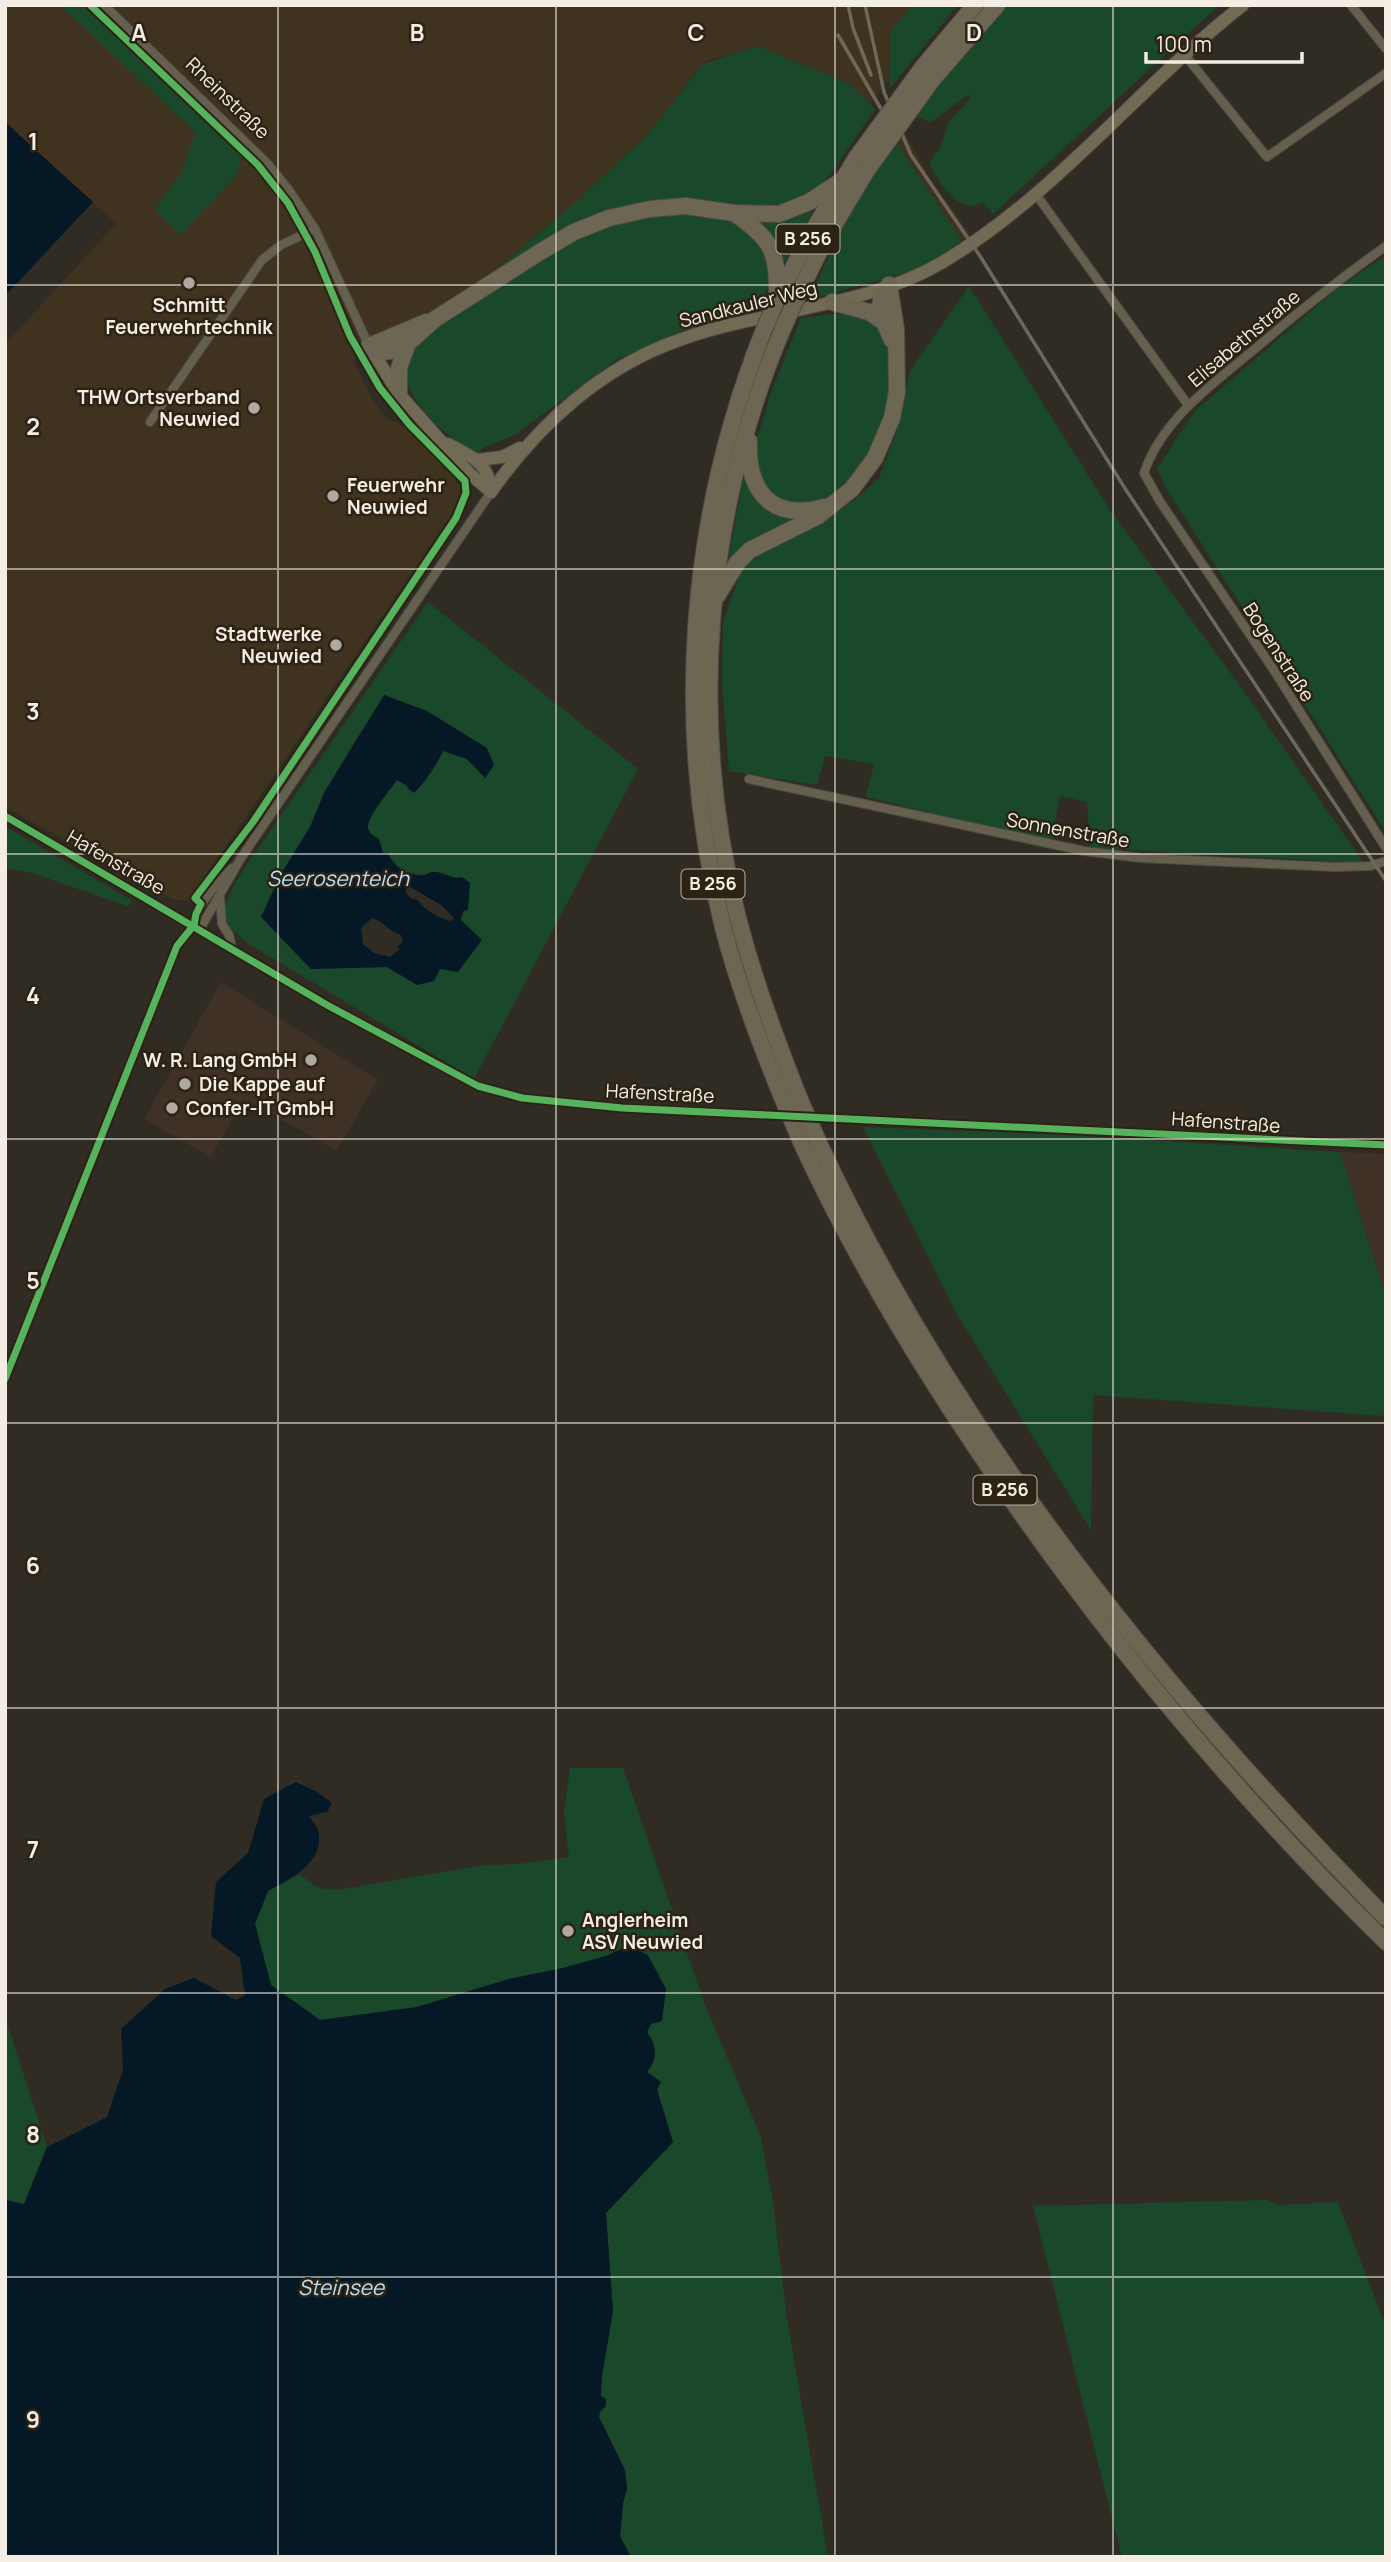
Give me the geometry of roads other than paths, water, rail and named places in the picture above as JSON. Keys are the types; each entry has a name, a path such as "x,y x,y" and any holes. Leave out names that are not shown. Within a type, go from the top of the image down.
{"highway":[{"name":"B 256","path":"790,1096 737,915 722,839 710,732 709,669 713,604 730,492 750,417 783,328 861,164 922,66 975,5"},
{"name":"B 256","path":"997,5 861,164 841,181 777,299 734,412 709,516 699,578 693,661 693,727 706,843 723,928 745,1001 810,1141 840,1223 900,1328 989,1467 1063,1572 1162,1699 1255,1807 1386,1942"},
{"path":"369,346 387,352 408,343 435,319 560,240 608,218 668,207 707,208 768,215 789,211 809,202 841,181"},
{"path":"734,213 757,229 771,246 777,266 777,299"},
{"path":"889,285 882,294 880,303 895,349"},
{"path":"713,604 732,570 750,550 761,542 808,523 860,480 875,458 888,432 897,392 896,329 889,285"},
{"path":"832,303 869,312 884,322"},
{"path":"369,346 435,319"},
{"path":"399,394 398,368 408,343"},
{"path":"750,417 749,465 751,476 762,495 777,506 798,511 830,506"},
{"name":"B 256","path":"810,1141 942,1367 1000,1456 1076,1563 1175,1690 1241,1766 1386,1918"}],"street":[{"name":"Rheinstraße","path":"104,5 267,163 289,190 315,229 369,346 399,394 469,474 491,492"},
{"name":"Sandkauler Weg","path":"197,927 220,898 241,858 491,492 529,441 577,398 630,362 656,349 709,330 832,303 889,285 925,272 963,250 1035,193 1184,54 1243,5"},
{"path":"1351,5 1386,50"},
{"path":"1184,54 1267,157 1386,73"},
{"path":"1035,193 1188,405"},
{"path":"150,422 262,260 281,246 315,229"},
{"name":"Elisabethstraße","path":"1144,473 1150,455 1188,405 1330,285 1386,246"},
{"name":"Rheinstraße","path":"441,440 477,460"},
{"path":"477,460 502,457 529,441"},
{"path":"477,460 490,477 491,492"},
{"name":"Bogenstraße","path":"1144,473 1159,500 1273,669 1386,848"},
{"name":"Sonnenstraße","path":"749,779 1084,851 1142,858 1335,867 1370,866 1386,861"},
{"name":"Hafenstraße","path":"5,816 327,1004 478,1086 522,1098 622,1108 1386,1145"},
{"name":"Sandkauler Weg","path":"197,927 196,914 201,904 241,858"},
{"path":"220,898 222,924 229,935 232,948"}],"water":[{"path":"5,122 93,202 5,296"},
{"name":"Seerosenteich","path":"384,695 427,711 487,748 494,765 485,778 467,759 443,751 430,774 413,793 397,780 375,810 368,828 370,833 379,839 383,853 388,853 394,862 408,873 424,875 439,872 462,877 470,883 468,910 463,911 461,920 482,940 458,972 440,969 434,981 417,985 387,967 311,969 261,917 281,874 310,827 324,793","holes":["407,885 441,905 454,918 451,921 428,911 418,900 410,898 406,893","372,918 401,935 403,941 398,946 399,950 390,957 374,953 363,944 361,928"]},
{"name":"Steinsee","path":"296,1782 332,1803 327,1812 309,1816 317,1828 317,1851 296,1875 268,1891 255,1924 271,1985 320,2020 417,2007 509,1979 606,1956 628,1946 648,1955 666,1989 662,2021 651,2024 647,2032 655,2052 647,2072 661,2082 657,2090 673,2142 606,2213 613,2311 602,2376 601,2396 606,2399 606,2406 599,2417 625,2470 627,2489 620,2536 631,2557 5,2557 5,2200 24,2204 47,2147 107,2117 123,2070 121,2029 165,1989 194,1978 236,2000 245,1995 240,1958 211,1936 216,1882 248,1853 264,1799"}],"railway":[{"path":"848,5 853,28 871,75"},
{"path":"865,5 884,92 911,155 980,256 1126,490 1386,881"},
{"path":"838,35 891,126"}],"place":[{"name":"Schmitt Feuerwehrtechnik","path":"189,283"},
{"name":"THW Ortsverband Neuwied","path":"254,408"},
{"name":"Feuerwehr Neuwied","path":"333,496"},
{"name":"Stadtwerke Neuwied","path":"336,645"},
{"name":"W. R. Lang GmbH","path":"311,1060"},
{"name":"Die Kappe auf","path":"185,1084"},
{"name":"Confer-IT GmbH","path":"172,1108"},
{"name":"Anglerheim ASV Neuwied","path":"568,1931"}]}
